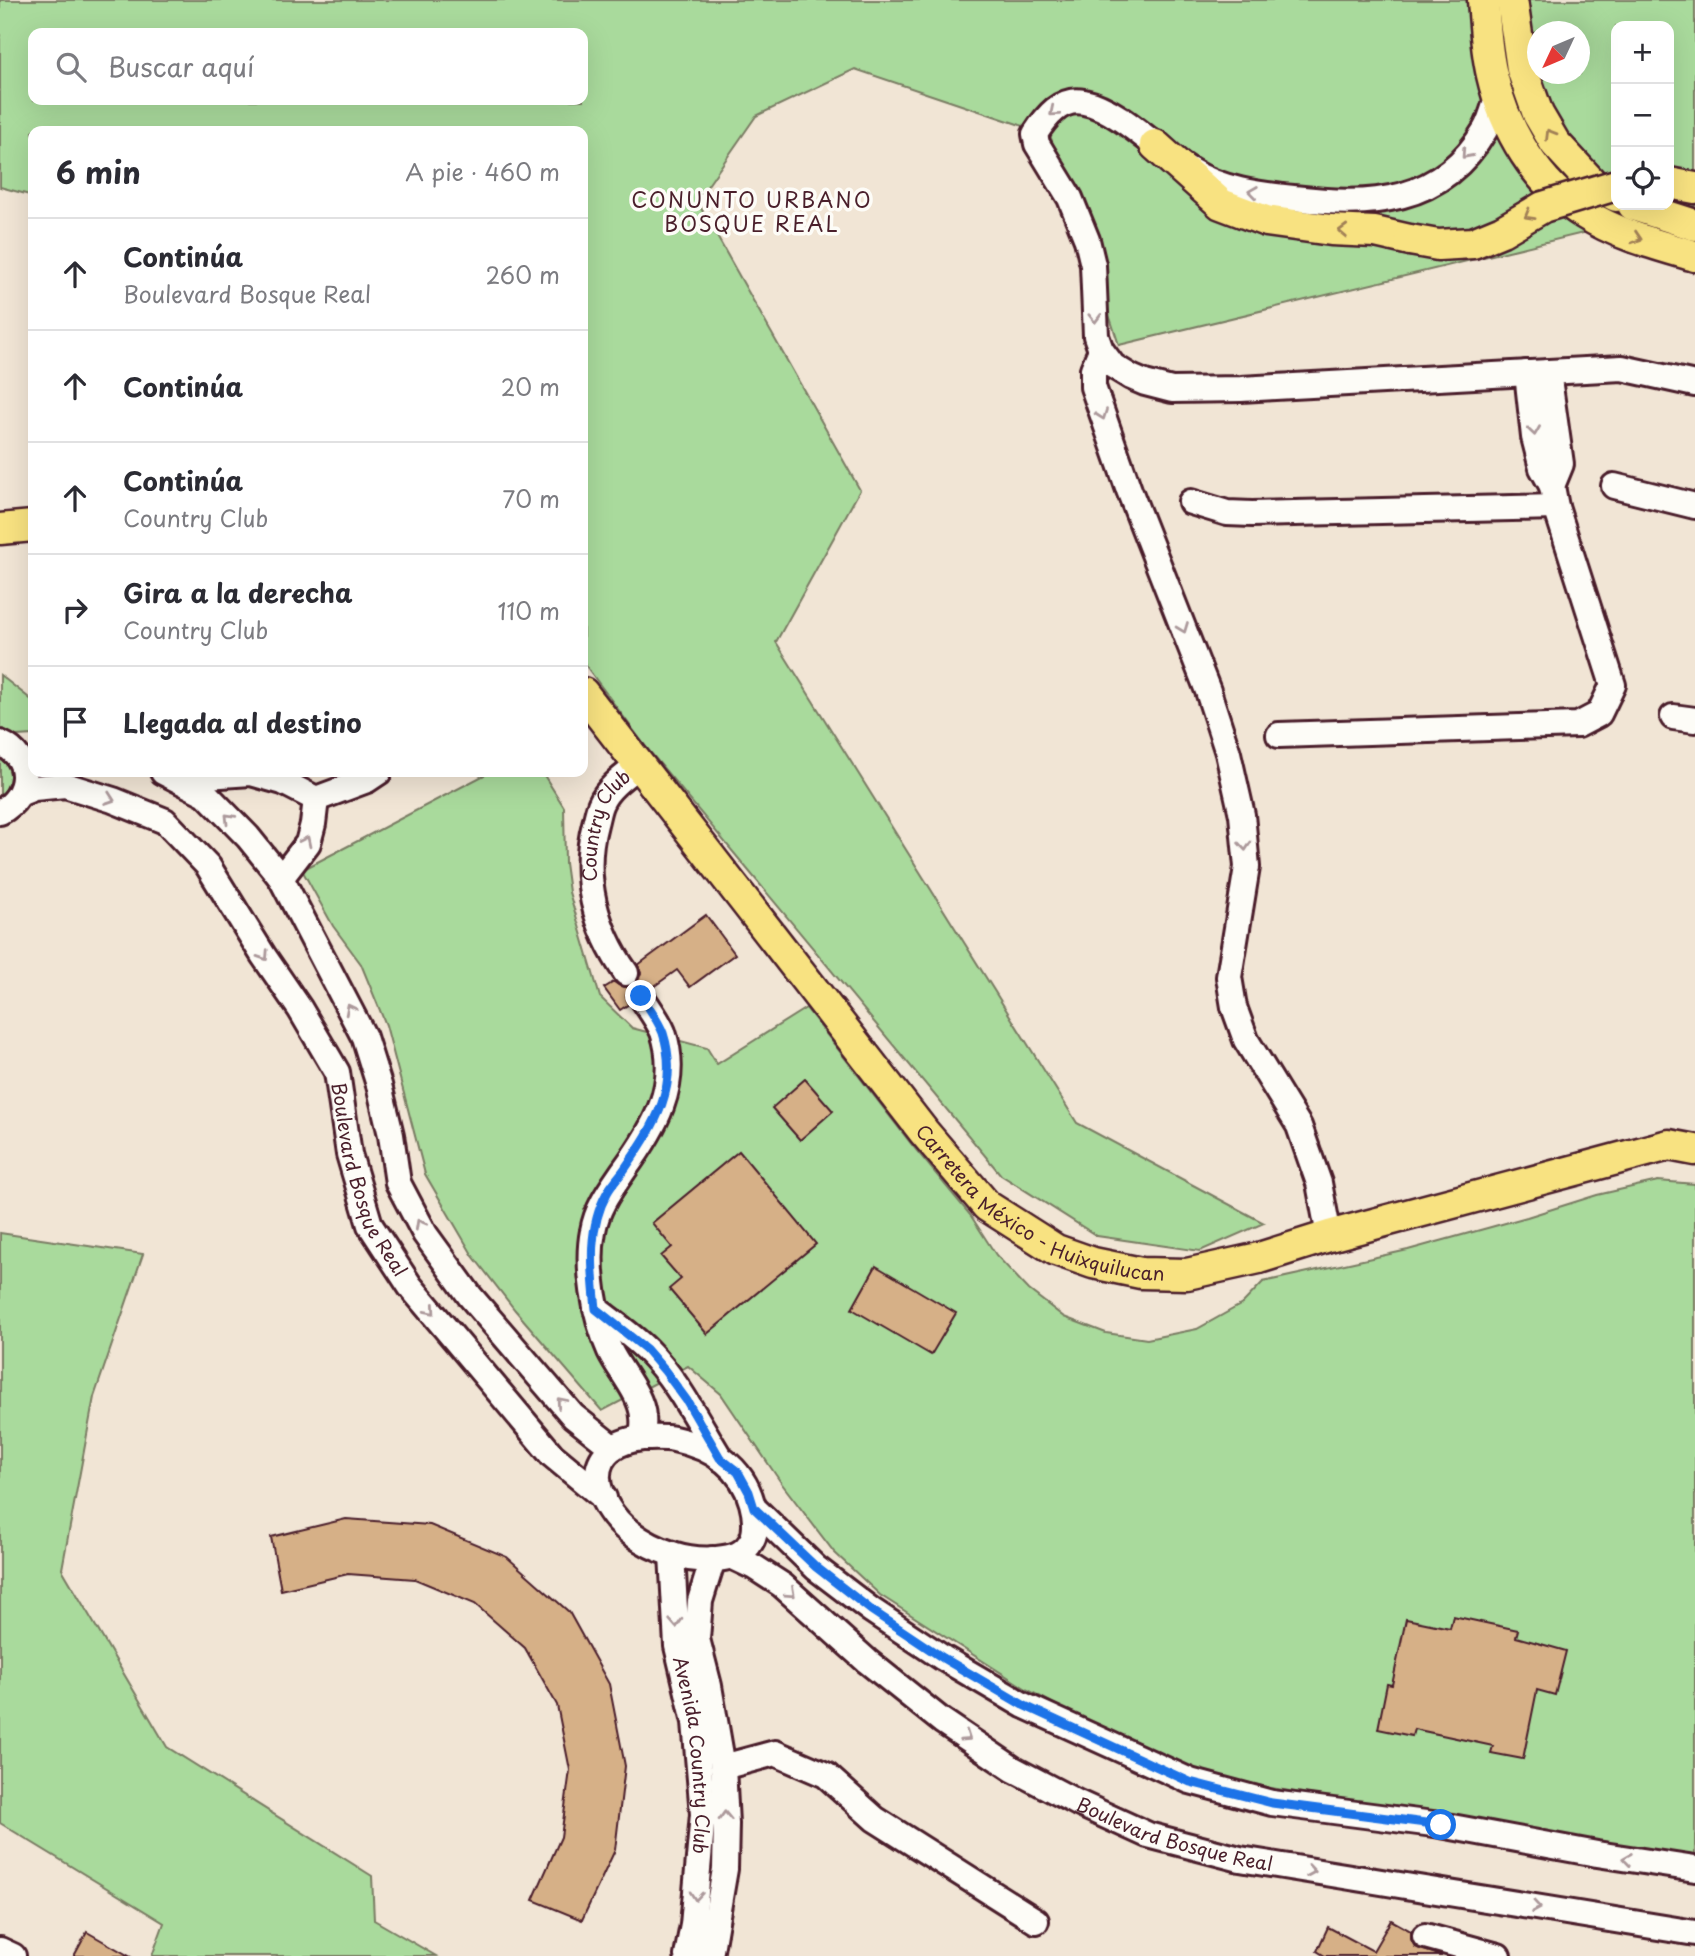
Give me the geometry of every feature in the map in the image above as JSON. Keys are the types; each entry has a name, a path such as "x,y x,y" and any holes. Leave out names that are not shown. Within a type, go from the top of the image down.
{"main road":[{"path":"1483,0 1486,40 1498,95 1513,132 1555,190 1584,214 1629,236 1695,256"},
{"path":"1512,0 1522,69 1534,103 1555,143 1593,184 1611,193"},
{"path":"1155,145 1221,204 1266,221 1331,230 1375,232 1438,245 1474,243 1502,231 1543,206 1611,186"},
{"path":"1648,210 1695,225"},
{"path":"0,529 28,526"},
{"name":"Carretera México - Huixquilucan","path":"588,699 924,1132 988,1206 1056,1250 1093,1263 1141,1273 1187,1274 1259,1258 1329,1236 1669,1145 1695,1150"}],"street":[{"path":"1498,95 1486,129 1466,157 1435,182 1394,199 1334,203 1229,189 1191,171 1106,110 1084,101 1066,103 1052,111 1035,134 1037,144 1070,198 1087,240 1093,265 1096,336 1101,350 1114,366 1130,377 1172,390 1241,389 1622,368 1695,384"},
{"path":"1101,350 1093,369 1093,387 1129,490 1208,691 1242,815 1247,867 1229,977 1234,1007 1247,1040 1299,1126 1319,1182 1329,1236"},
{"path":"1279,735 1578,725 1599,714 1614,685 1534,437 1538,373"},
{"path":"1614,486 1695,506"},
{"path":"1191,502 1227,513 1252,514 1554,496"},
{"path":"0,742 28,743"},
{"path":"0,742 10,747 21,760 24,777 20,793 11,806 0,813"},
{"name":"Country Club","path":"626,973 599,922 589,885 589,847 601,802 640,764"},
{"name":"Boulevard Bosque Real","path":"173,777 206,794 248,837 281,878 364,1037 391,1135 398,1183 425,1234 470,1296 573,1416 612,1447"},
{"path":"266,777 284,782 316,799 372,777"},
{"name":"Boulevard Bosque Real","path":"20,793 34,788 65,785 113,800 165,821 208,866 337,1072 349,1154 370,1225 410,1286 552,1455 604,1498"},
{"path":"281,878 308,843 316,799"},
{"path":"641,996 662,1032 669,1068 666,1096 653,1125 607,1192 593,1230 591,1268 596,1309 610,1351 630,1383 644,1414 642,1438"},
{"path":"596,1309 646,1349 665,1371 687,1401 720,1458"},
{"path":"642,1438 672,1438 720,1458 738,1472 754,1508 755,1534 747,1549 723,1558 672,1554 631,1533 614,1515 597,1480 601,1460 612,1447 642,1438"},
{"path":"754,1508 816,1567 871,1610 943,1658 1023,1705 1190,1782 1272,1803 1441,1825 1695,1869"},
{"name":"Avenida Country Club","path":"672,1554 677,1646 695,1723 703,1814 693,1925 687,1956"},
{"name":"Boulevard Bosque Real","path":"723,1558 782,1585 867,1661 942,1721 1013,1769 1148,1835 1240,1859 1695,1933"},
{"name":"Avenida Country Club","path":"710,1956 725,1870 723,1767 709,1686 697,1639 700,1601 723,1558"},
{"path":"723,1767 775,1753 826,1775 875,1819 1036,1921"},
{"path":"1425,1936 1498,1956"},
{"path":"0,1950 12,1956"}],"green space":[{"path":"0,0 1695,0 1695,206 1119,345 1050,135 855,69 756,116 697,201 860,490 776,642 1077,1123 1264,1223 1200,1251 1097,1236 1001,1175 646,747 588,669 588,126 28,126 28,195 0,187"},
{"path":"0,675 28,697 28,735 0,737"},
{"path":"0,753 4,755 15,777 0,803"},
{"path":"480,777 545,777 564,807 565,863 569,892 600,997 632,1028 707,1048 717,1064 806,1008 971,1216 996,1255 1029,1290 1064,1317 1106,1333 1147,1339 1197,1329 1242,1304 1263,1282 1408,1250 1597,1195 1658,1181 1695,1184 1695,1857 1271,1788 1199,1771 1106,1732 1028,1690 880,1595 834,1552 782,1484 721,1394 688,1366 602,1411 515,1310 473,1256 425,1174 386,1025 361,964 333,926 302,870"},
{"path":"0,1233 143,1254 94,1397 62,1569 167,1747 372,1876 374,1920 436,1956 152,1956 164,1923 0,1823"}],"building":[{"path":"706,915 735,954 690,987 677,970 653,987 637,982 641,973 638,965"},
{"path":"614,982 630,987 626,996 629,1004 620,1010 604,988"},
{"path":"805,1079 833,1111 800,1140 772,1108"},
{"path":"739,1151 816,1244 707,1334 669,1289 681,1279 661,1256 672,1247 652,1223"},
{"path":"876,1266 956,1313 931,1355 852,1309"},
{"path":"346,1519 430,1525 507,1557 569,1612 609,1684 625,1766 615,1850 582,1920 533,1900 561,1837 570,1770 557,1705 525,1648 475,1604 415,1579 348,1574 281,1590 271,1537"},
{"path":"1453,1616 1518,1630 1516,1637 1566,1651 1555,1695 1537,1690 1523,1759 1491,1753 1493,1746 1414,1729 1412,1736 1378,1729 1387,1684 1392,1685 1406,1619 1450,1628"},
{"path":"1391,1920 1411,1931 1415,1947 1442,1956 1325,1956 1317,1951 1328,1927 1373,1951"},
{"path":"87,1932 129,1956 74,1956"}],"district":[{"name":"CONUNTO URBANO BOSQUE REAL","path":"752,213"}],"route":[{"path":"641,996 662,1032 669,1068 666,1096 653,1125 607,1192 593,1230 591,1268 596,1309 646,1349 665,1371 687,1401 720,1458 738,1472 754,1508 816,1567 871,1610 943,1658 1023,1705 1100,1741 1190,1782 1272,1803 1441,1825"}]}
